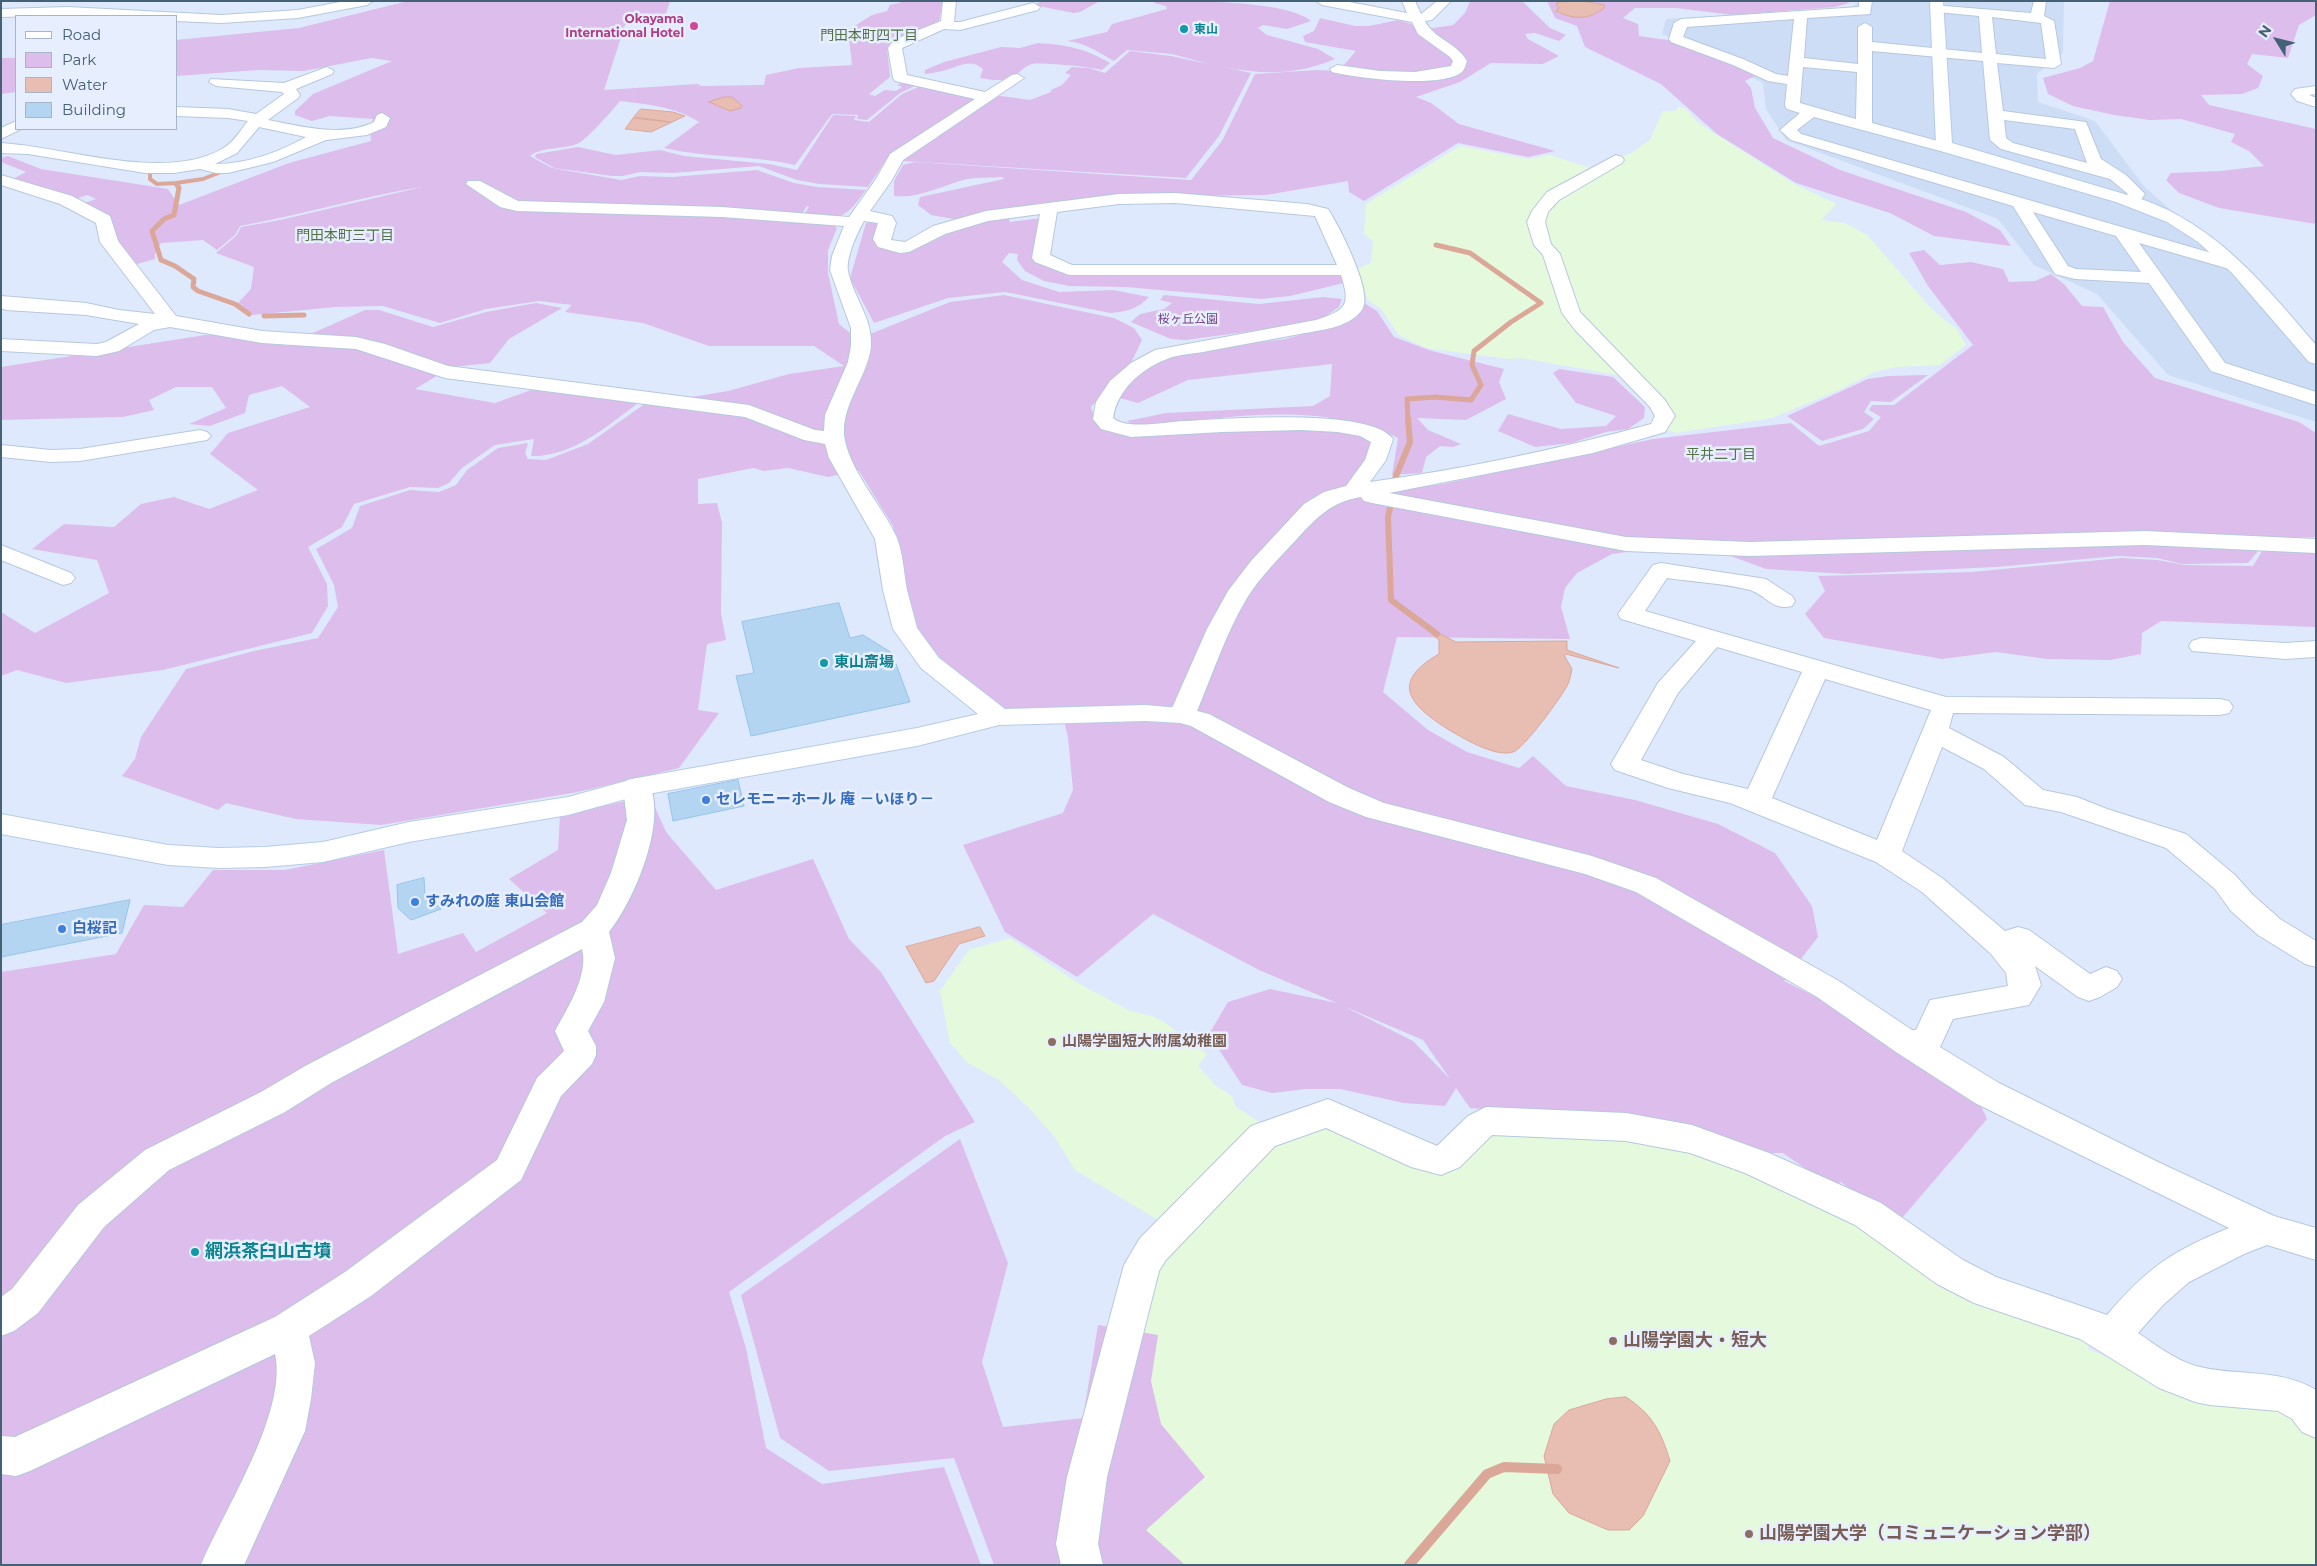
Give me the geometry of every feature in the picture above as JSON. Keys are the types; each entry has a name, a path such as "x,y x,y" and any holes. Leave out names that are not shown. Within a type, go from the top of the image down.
{"street":[{"path":"81,11 104,1"},
{"path":"178,16 220,18 315,12 367,1"},
{"path":"950,1 947,23 899,43 895,48 900,78 987,97"},
{"path":"1322,1 1417,19 1427,17 1445,1"},
{"path":"1337,69 1375,76 1430,74 1457,69 1460,60 1456,54 1423,31 1408,1"},
{"path":"2037,18 2041,2"},
{"path":"259,16 271,3"},
{"path":"1865,46 1938,53 1990,59 2054,64 2047,21 2037,18 1985,13 1936,5 1938,53 1943,140 1944,146 1950,149"},
{"path":"1795,81 1773,78 1738,62 1676,39 1681,23 1802,14 1865,6 1864,126"},
{"path":"943,25 960,26 1033,7"},
{"path":"1,13 81,11 160,15"},
{"path":"1985,13 1998,140 2008,146 2120,178 2137,194 2131,201"},
{"path":"1802,14 1792,106 2131,201 2183,224 2206,240 2233,265 2270,303 2316,358"},
{"path":"1720,56 1727,20"},
{"path":"1797,62 1865,70"},
{"path":"216,82 286,88 327,71"},
{"path":"999,717 930,663 905,629 895,590 886,539 840,458 834,439 835,415 858,362 862,346 861,328 839,270 841,256 857,219 884,180 896,157 1017,78"},
{"path":"201,165 230,152 257,121 293,95 286,88"},
{"path":"2316,90 2300,92 2298,94 2302,98 2316,103"},
{"path":"178,111 248,116 257,121 322,136"},
{"path":"1810,111 1788,130 1796,137 2233,265"},
{"path":"1996,115 2081,124 2094,161 2111,174"},
{"path":"1,148 21,148 90,162 150,168 201,165 217,170 239,166 300,147 322,136 370,129 382,124 382,118"},
{"path":"1182,715 1219,629 1236,596 1259,566 1312,509 1332,497 1354,491 1411,483 1585,448 1658,428 1663,422 1666,416 1658,404 1582,326 1572,313 1551,254 1543,245 1536,222 1540,211 1553,196 1616,160"},
{"path":"1,180 66,200 104,220 109,242 170,321"},
{"path":"474,184 506,203 517,206 722,212 857,219 880,217 886,220 887,223 882,239 884,243 900,248 916,243 939,230 986,216 1119,199 1174,198 1315,210 1322,213 1348,270 1357,301 1354,308 1340,318 1320,325 1162,354 1139,366 1129,374 1106,401 1103,420 1108,424 1130,431 1325,424 1358,428 1378,435 1382,439 1382,445 1380,456 1360,479 1354,491"},
{"path":"2018,201 2061,270 2075,274 2154,278"},
{"path":"1049,208 1048,228 1044,234 1041,258 1069,270 1348,270"},
{"path":"2122,232 2218,367 2316,400"},
{"path":"1,302 6,304 86,309 119,316 170,321 262,337 356,343 378,348 445,372 749,411 811,436 834,439"},
{"path":"1,345 97,350 112,347 148,326 170,321"},
{"path":"1,451 51,456 80,455 200,436"},
{"path":"1354,491 1380,498 1626,544 1750,550 2145,538 2316,546"},
{"path":"1,552 63,578"},
{"path":"1783,601 1758,584 1661,570 1630,614 1945,705 2220,707"},
{"path":"1712,638 1667,689 1625,764 1678,782 1737,795 1886,855 1932,884 2002,946 2020,969 2026,985 2018,996 1941,1009 1927,1042 1907,1043"},
{"path":"2201,646 2285,651 2316,649"},
{"path":"1756,803 1816,668"},
{"path":"1886,855 1945,705"},
{"path":"1,824 168,855 219,858 265,857 323,852 428,828 568,806 637,787 916,738 999,717 1094,716 1145,713 1182,715 1200,720 1339,795 1376,810 1546,853 1592,866 1646,885 1694,910 1828,990 1907,1043 1987,1093 2148,1173 2266,1228 2316,1244"},
{"path":"1935,732 1994,763 2035,798 2067,804 2097,816 2176,841 2225,882 2242,903 2269,927 2316,956"},
{"path":"1,1319 25,1300 90,1216 157,1160 274,1102 319,1074 593,930 610,910 626,873 641,820 637,787"},
{"path":"1,1455 16,1457 288,1329 358,1284 509,1170 549,1087 580,1055 580,1046 570,1031 588,1002 600,958 593,930"},
{"path":"2002,946 2018,938 2089,989 2106,979"},
{"path":"1082,1565 1077,1544 1087,1477 1142,1265 1153,1249 1263,1136 1328,1113 1423,1157 1441,1161 1452,1155 1473,1129 1486,1121 1626,1127 1692,1139 1757,1163 1868,1214 1950,1272 1987,1291 2090,1325 2166,1372 2197,1385 2271,1392 2290,1396 2303,1403 2316,1419"},
{"path":"2112,1337 2143,1299 2176,1271 2266,1228"},
{"path":"222,1565 285,1431 292,1400 296,1363 288,1329"}],"shaded area":[{"path":"1859,1 2064,1 2063,53 2037,74 2038,102 2095,121 2143,185 2316,342 2316,422 2168,375 2097,294 2034,265 1998,219 1786,140 1766,109 1763,83 1662,34 1666,19 1852,8"},
{"path":"1679,107 1686,109 1696,121 1706,128 1796,185 1837,204 1821,220 1845,223 1867,235 1929,306 1957,329 1966,345 1940,365 1896,367 1874,372 1839,390 1772,418 1676,433 1648,423 1654,417 1651,407 1617,375 1521,358 1509,359 1426,348 1399,335 1381,309 1368,300 1355,270 1371,263 1373,241 1364,234 1366,204 1460,146 1529,159 1549,155 1594,169 1615,158 1630,154 1650,140 1663,111 1675,111"},
{"path":"1010,938 1078,983 1130,1011 1152,1016 1164,1022 1207,1054 1198,1066 1215,1085 1232,1096 1236,1107 1262,1124 1163,1223 1075,1170 1054,1136 1028,1107 999,1080 968,1063 950,1043 940,991 969,950"},
{"name":"山陽学園大・短大","path":"1327,1125 1412,1164 1498,1131 1650,1138 1707,1152 2089,1333 2088,1349 2204,1398 2263,1399 2305,1419 2316,1439 2316,1565 1097,1565 1156,1262 1264,1148"}],"green space":[{"path":"408,1 670,1 664,20 625,25 604,90 698,84 701,86 764,85 766,75 799,68 852,65 848,30 872,15 887,11 890,5 906,1 943,1 939,21 890,43 887,48 890,77 869,94 875,96 885,90 896,91 902,87 897,85 905,81 919,84 900,93 867,120 857,119 858,115 832,114 795,165 664,148 699,122 671,110 620,101 594,130 579,143 567,147 547,149 530,156 552,168 621,180 640,176 672,177 757,170 794,183 817,187 866,190 846,213 840,216 803,216 809,207 807,206 798,220 832,224 837,228 828,250 828,273 839,324 850,333 870,334 950,302 1004,295 1114,318 1134,328 1142,340 1131,363 1091,407 1096,423 1127,433 1327,429 1360,432 1371,439 1370,454 1358,472 1389,491 1443,484 1653,439 1791,423 1819,446 1869,431 1881,417 1869,410 1872,405 1894,405 1973,345 1928,286 1909,253 1924,250 1940,265 1971,262 2003,269 2009,282 2035,281 2051,274 2064,284 2082,306 2103,307 2123,342 2155,378 2299,422 2316,433 2316,537 2269,538 2248,563 2182,564 2157,558 2118,556 1996,567 1847,574 1766,569 1695,543 1612,554 1577,573 1565,588 1561,607 1570,639 1397,637 1383,692 1428,730 1467,752 1519,768 1533,756 1566,786 1635,800 1718,824 1775,853 1812,906 1818,937 1784,981 1856,1017 1936,1079 1980,1104 1987,1119 1896,1225 1841,1182 1832,1187 1783,1153 1767,1153 1648,1121 1470,1108 1456,1088 1445,1106 1404,1103 1340,1089 1306,1089 1272,1093 1242,1085 1209,1034 1228,1002 1270,989 1337,1003 1259,970 1153,914 1077,977 1005,932 963,845 1063,813 1073,790 1068,737 1061,709 1045,707 1005,710 948,669 923,643 910,614 893,526 859,471 828,477 788,468 764,471 753,468 698,479 698,504 717,503 722,523 721,613 726,640 707,644 698,710 719,713 679,768 578,792 381,825 296,819 226,803 218,810 122,776 135,759 141,737 186,669 254,651 318,638 338,607 334,585 316,549 352,528 360,506 410,490 439,492 456,485 467,470 498,448 528,443 525,453 528,459 546,460 588,444 643,405 728,391 789,374 844,366 814,346 709,346 643,323 565,312 572,305 539,301 486,309 440,323 383,306 336,307 252,315 238,303 251,289 254,267 216,253 237,235 241,227 280,220 422,187 240,226 235,235 217,250 203,240 161,243 155,254 155,259 137,264 130,262 82,204 96,199 87,195 73,200 13,179 26,172 1,162 1,158 8,156 41,169 168,189 179,205 289,163 371,141 370,132 373,119 330,116 312,121 295,115 295,111 313,94 392,61 371,58 304,71 258,70 178,76 178,40 299,28","holes":["1343,1006 1423,1040 1450,1079 1413,1041"]},
{"path":"1042,1 1098,2 1080,12 1074,13 1033,5"},
{"path":"1155,1 1260,5 1299,14 1311,21 1287,29 1263,25 1258,28 1267,35 1318,49 1335,59 1294,71 1267,72 1224,67 1251,73 1219,136 1186,178 886,160 868,187 819,184 797,180 759,166 673,173 640,172 623,176 612,176 554,168 535,157 536,154 578,147 616,155 660,150 684,156 769,164 797,170 833,115 856,116 854,120 869,122 902,94 923,85 1030,100 1051,92 1051,90 1062,85 1071,75 1065,73 1072,67 1089,68 1105,73 1130,51 1171,56 1209,64 1172,54 1127,50 1114,61 1086,46 1067,41 1107,32 1112,24 1167,9 1166,6 1154,3"},
{"path":"1470,1 1522,1 1550,28 1566,35 1559,41 1535,33 1525,34 1528,39 1559,56 1543,64 1491,63 1460,82 1416,97 1431,103 1459,124 1555,151 1528,157 1458,143 1364,201 1349,192 1348,181 1266,195 1164,196 959,220 931,215 918,205 920,197 1004,179 1002,177 967,179 922,194 894,196 894,181 903,165 915,162 1191,180 1222,141 1255,74 1317,70 1335,71 1344,65 1356,51 1305,42 1303,36 1314,31 1320,18 1355,26 1369,26 1398,20 1427,29 1453,25 1465,13"},
{"path":"1547,1 1579,1 1566,2 1559,8 1558,13 1583,17 1599,12 1597,3 1584,1 1848,1 1849,3 1835,7 1733,15 1676,8 1635,8 1623,18 1638,24 1639,36 1675,41 1739,66 1755,76 1745,81 1751,88 1755,108 1773,138 1840,170 1966,212 2000,230 2011,246 1934,236 1890,213 1796,183 1717,134 1661,84 1585,47 1577,26 1555,18"},
{"path":"2110,1 2316,1 2316,15 2299,25 2288,58 2252,54 2247,64 2263,76 2258,88 2242,94 2201,95 2209,105 2316,129 2316,224 2219,208 2179,193 2166,180 2171,173 2220,171 2264,166 2249,151 2231,142 2235,134 2181,119 2150,120 2114,115 2073,106 2048,94 2043,78 2080,68 2093,61"},
{"path":"1038,43 1075,48 1110,63 1102,70 1067,65 1032,64 1011,80 980,78 983,69 969,63 925,74 925,70 944,62 1001,47 1020,48"},
{"path":"1,58 15,58 15,92 1,94"},
{"path":"1008,215 1010,222 1041,218 1033,260 1066,273 1174,275 1341,273 1344,283 1290,296 1261,299 1126,287 1069,286 1044,281 1025,271 1017,260 1018,254 1009,253 1002,262 1022,280 1059,292 1113,290 1149,297 1131,309 1110,313 1005,292 948,298 874,323 850,278 866,223 876,221 880,223 876,240 878,247 894,251 953,229"},
{"name":"桜ヶ丘公園","path":"1164,295 1259,304 1323,297 1342,299 1339,307 1323,318 1289,326 1186,340 1171,339 1131,322 1140,314 1164,309 1172,303 1160,300"},
{"path":"536,303 562,308 509,339 490,363 452,367 415,389 495,403 534,389 641,401 590,438 562,451 547,455 531,456 534,439 495,445 462,468 449,483 438,488 410,487 354,504 342,527 308,547 327,584 328,606 312,633 163,670 66,683 17,670 1,676 1,612 35,633 109,593 97,560 32,549 64,524 114,527 141,504 174,497 209,509 258,490 210,454 228,433 310,407 282,386 249,395 245,413 210,426 189,424 226,408 212,387 176,387 149,400 154,410 123,417 1,420 1,367 205,335 306,336 365,310 379,310 433,327 486,312"},
{"path":"1364,303 1377,311 1394,337 1432,351 1504,369 1499,382 1506,399 1466,420 1417,418 1428,430 1461,444 1453,447 1440,446 1426,457 1422,473 1392,475 1398,438 1368,426 1336,419 1270,414 1203,419 1138,427 1127,421 1166,413 1313,406 1330,396 1332,364 1188,380 1138,403 1116,397 1145,370 1167,358 1208,349 1285,339 1345,323"},
{"path":"1559,369 1613,377 1645,407 1644,418 1628,429 1606,432 1571,443 1535,447 1498,431 1508,414 1561,429 1606,426 1616,416 1576,403 1553,373"},
{"path":"1928,375 1891,402 1871,401 1864,412 1874,419 1863,429 1822,441 1787,416 1868,379 1888,376"},
{"path":"2264,548 2316,551 2316,627 2161,621 2142,633 2141,654 2110,660 2047,659 1996,652 1942,659 1824,638 1805,614 1825,591 1818,576 1971,572 2121,558 2157,560 2185,565 2253,566"},
{"path":"650,796 666,832 716,890 813,859 849,939 881,972 975,1122 945,1136 729,1292 746,1348 766,1448 822,1484 944,1467 981,1565 1,1565 1,972 116,954 144,905 183,907 213,870 285,870 384,850 398,954 463,933 476,952 547,913 509,879 558,850 560,815"},
{"path":"960,1139 1008,1263 982,1362 1003,1427 1083,1418 1098,1325 1158,1335 1151,1381 1161,1424 1205,1477 1146,1530 1185,1565 994,1565 954,1458 829,1471 780,1438 741,1295"}],"water":[{"path":"1584,1 1604,5 1605,7 1594,14 1582,17 1569,16 1556,11 1559,8 1556,4 1560,2"},
{"path":"724,97 732,97 742,106 741,108 730,111 709,102"},
{"path":"641,109 673,112 685,116 651,132 625,129 633,118 670,122 634,117"},
{"path":"1435,631 1456,642 1567,641 1567,650 1619,668 1564,655 1572,669 1568,684 1559,699 1518,749 1506,753 1497,752 1478,746 1446,728 1422,710 1410,692 1410,683 1414,674 1424,664 1439,654 1439,640 1431,633"},
{"path":"980,927 985,936 959,944 934,981 926,983 906,947"},
{"path":"1626,1397 1643,1410 1654,1424 1663,1441 1670,1461 1643,1516 1629,1530 1608,1530 1569,1513 1553,1494 1544,1456 1554,1424 1569,1410 1606,1399"}],"building":[{"name":"東山斎場","path":"839,603 850,638 863,635 892,653 910,702 751,736 736,676 754,673 742,622"},
{"name":"セレモニーホール 庵 －いほり－","path":"738,780 744,806 673,821 668,794"},
{"name":"すみれの庭 東山会館","path":"424,878 425,895 441,909 411,920 398,908 397,885"},
{"name":"白桜記","path":"130,900 122,933 1,957 1,925"}],"waterway":[{"path":"144,170 150,171 150,179 157,184 176,183"},
{"path":"176,183 203,179 226,170"},
{"path":"177,185 179,188 174,215 164,219 152,231 161,260 175,266 194,279 193,287 198,291 235,304 249,314"},
{"path":"1408,420 1407,399 1435,397 1471,400 1481,385 1472,365 1474,351 1511,322 1541,303 1470,253 1436,245"},
{"path":"264,316 304,315"},
{"path":"1394,481 1410,442 1408,419"},
{"path":"1391,503 1388,517 1391,600 1437,634"},
{"path":"1409,1565 1487,1474 1504,1467 1557,1469"}],"place":[{"name":"Okayama International Hotel","path":"694,26"},
{"name":"東山","path":"1184,29"},
{"name":"東山斎場","path":"824,663"},
{"name":"セレモニーホール 庵 －いほり－","path":"706,800"},
{"name":"すみれの庭 東山会館","path":"415,902"},
{"name":"白桜記","path":"62,929"},
{"name":"山陽学園短大附属幼稚園","path":"1052,1042"},
{"name":"網浜茶臼山古墳","path":"195,1252"},
{"name":"山陽学園大・短大","path":"1613,1341"},
{"name":"山陽学園大学（コミュニケーション学部）","path":"1749,1534"}],"district":[{"name":"門田本町四丁目","path":"869,36"},
{"name":"門田本町三丁目","path":"345,236"},
{"name":"平井二丁目","path":"1721,455"}]}
